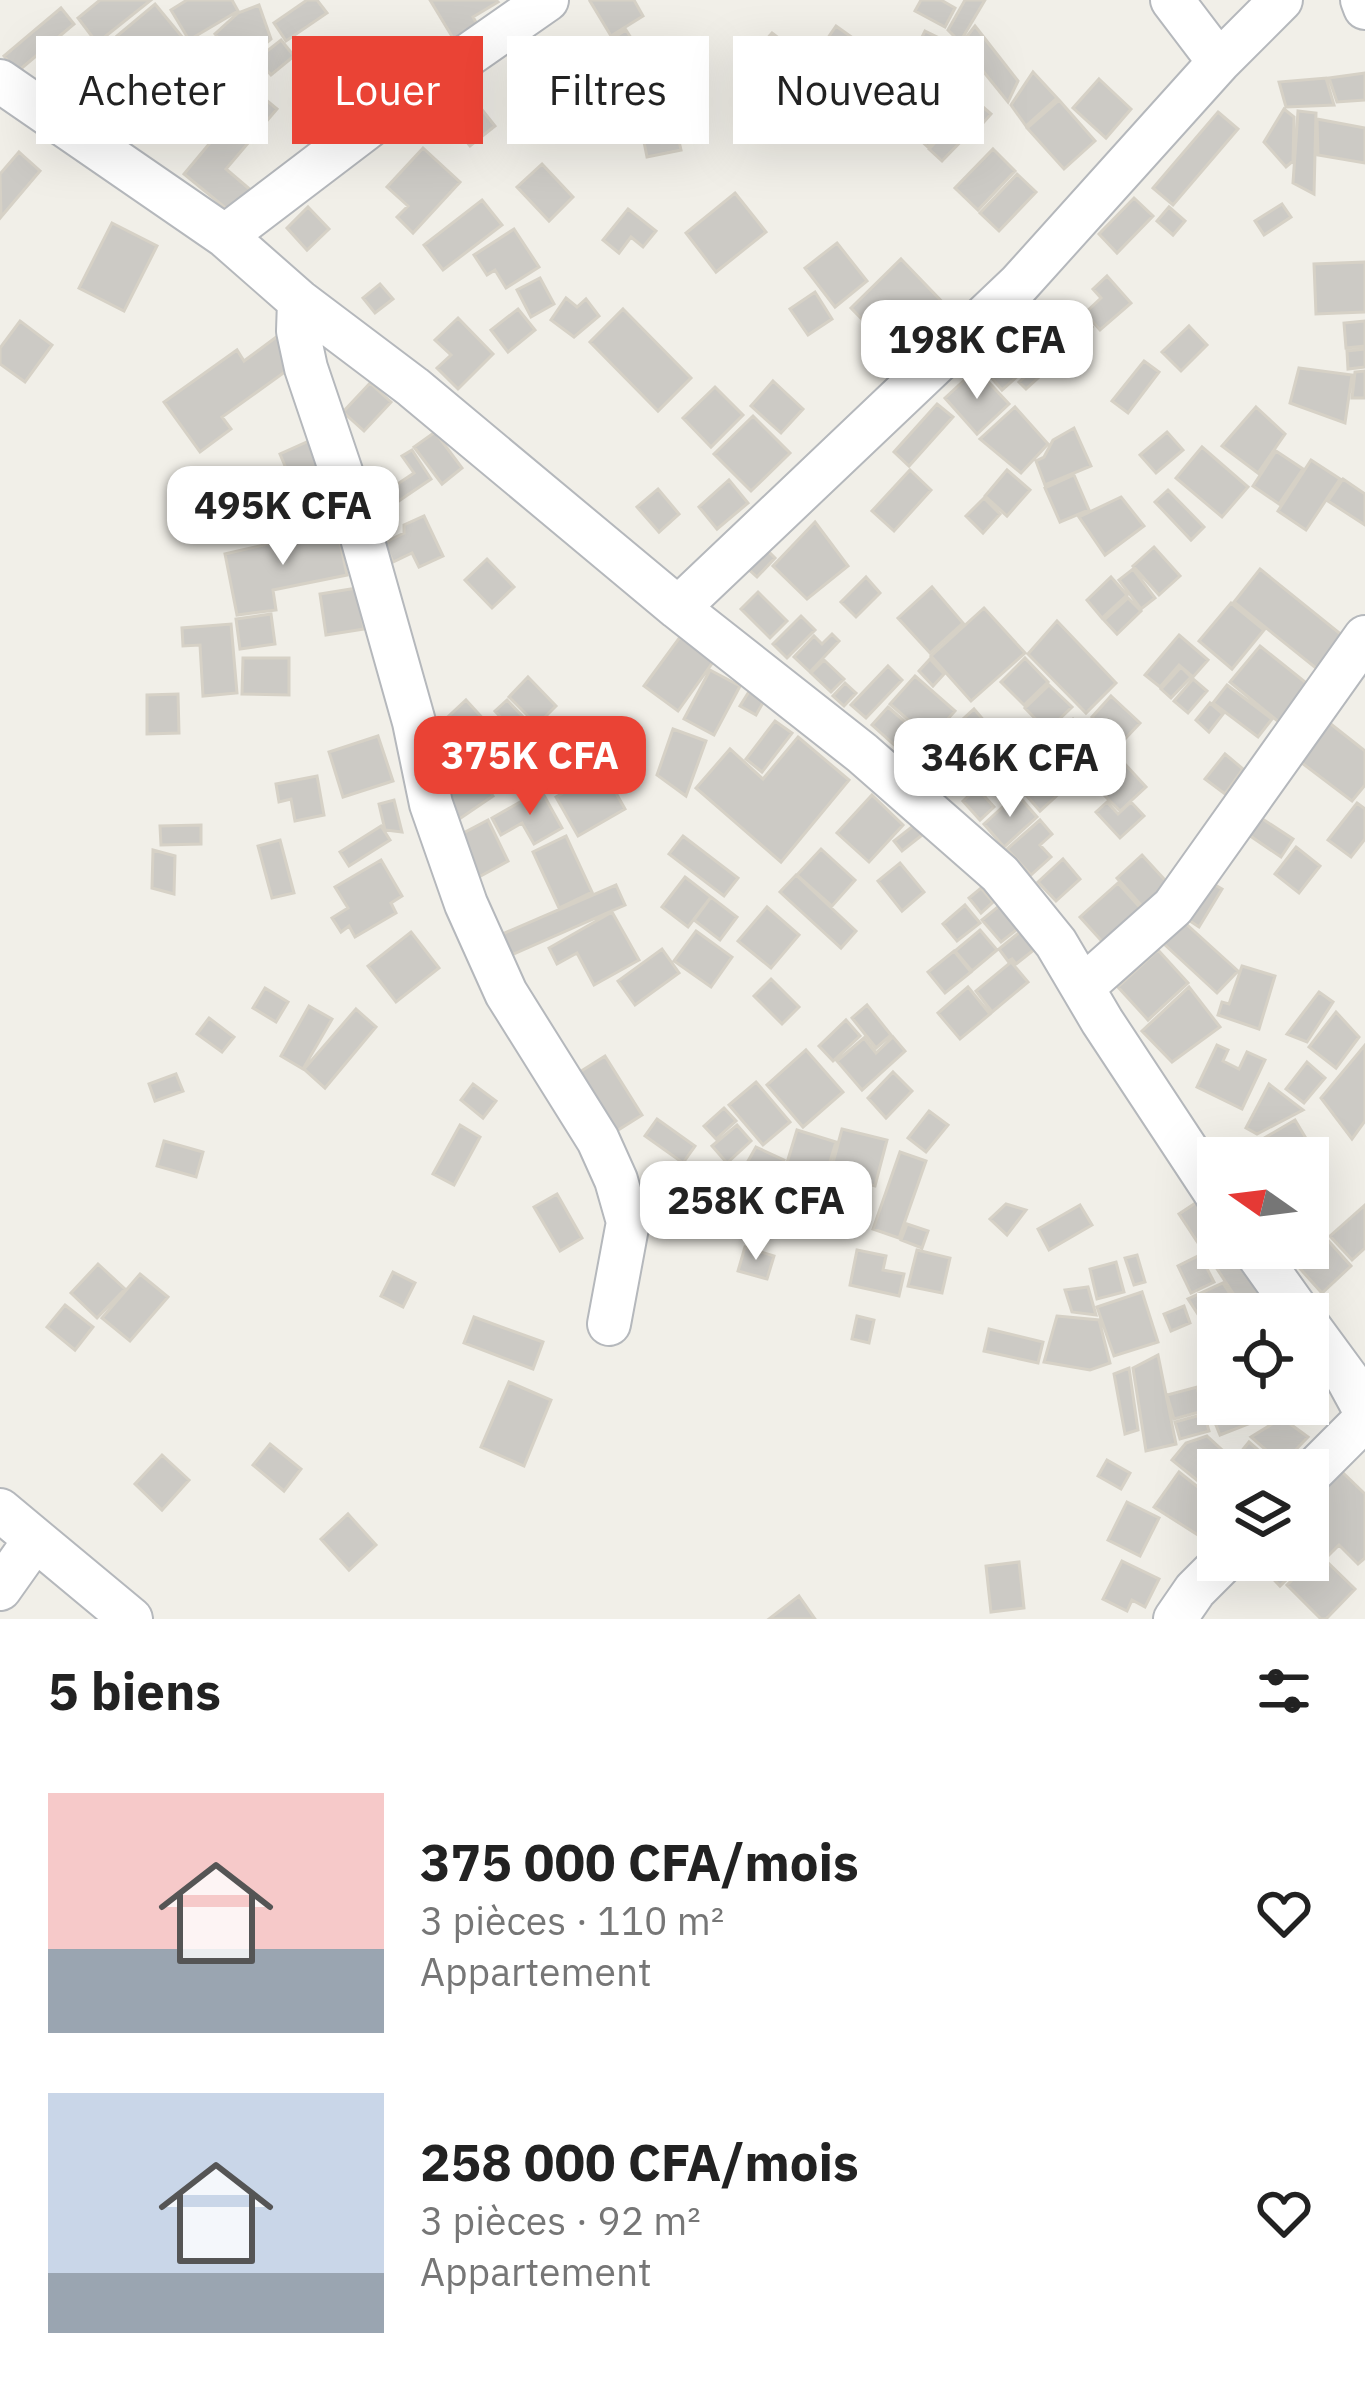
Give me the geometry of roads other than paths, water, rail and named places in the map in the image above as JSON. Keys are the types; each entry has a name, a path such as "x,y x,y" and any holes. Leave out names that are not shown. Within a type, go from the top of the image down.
{"street":[{"path":"225,236 401,102 547,0"},
{"path":"1172,0 1219,62"},
{"path":"678,608 1019,284 1281,0"},
{"path":"0,81 225,236 299,302 412,387 678,608 862,753 1000,874 1056,943 1197,1164"},
{"path":"299,302 298,331 306,368 355,513 414,722 431,804 466,904 506,993 598,1140 622,1201 628,1222 609,1324"},
{"path":"1083,988 1173,907 1365,637"},
{"path":"1325,1449 1360,1392 1329,1352"},
{"path":"0,1510 131,1619"},
{"path":"0,1589 34,1540"},
{"path":"1175,1619 1204,1581"}]}
